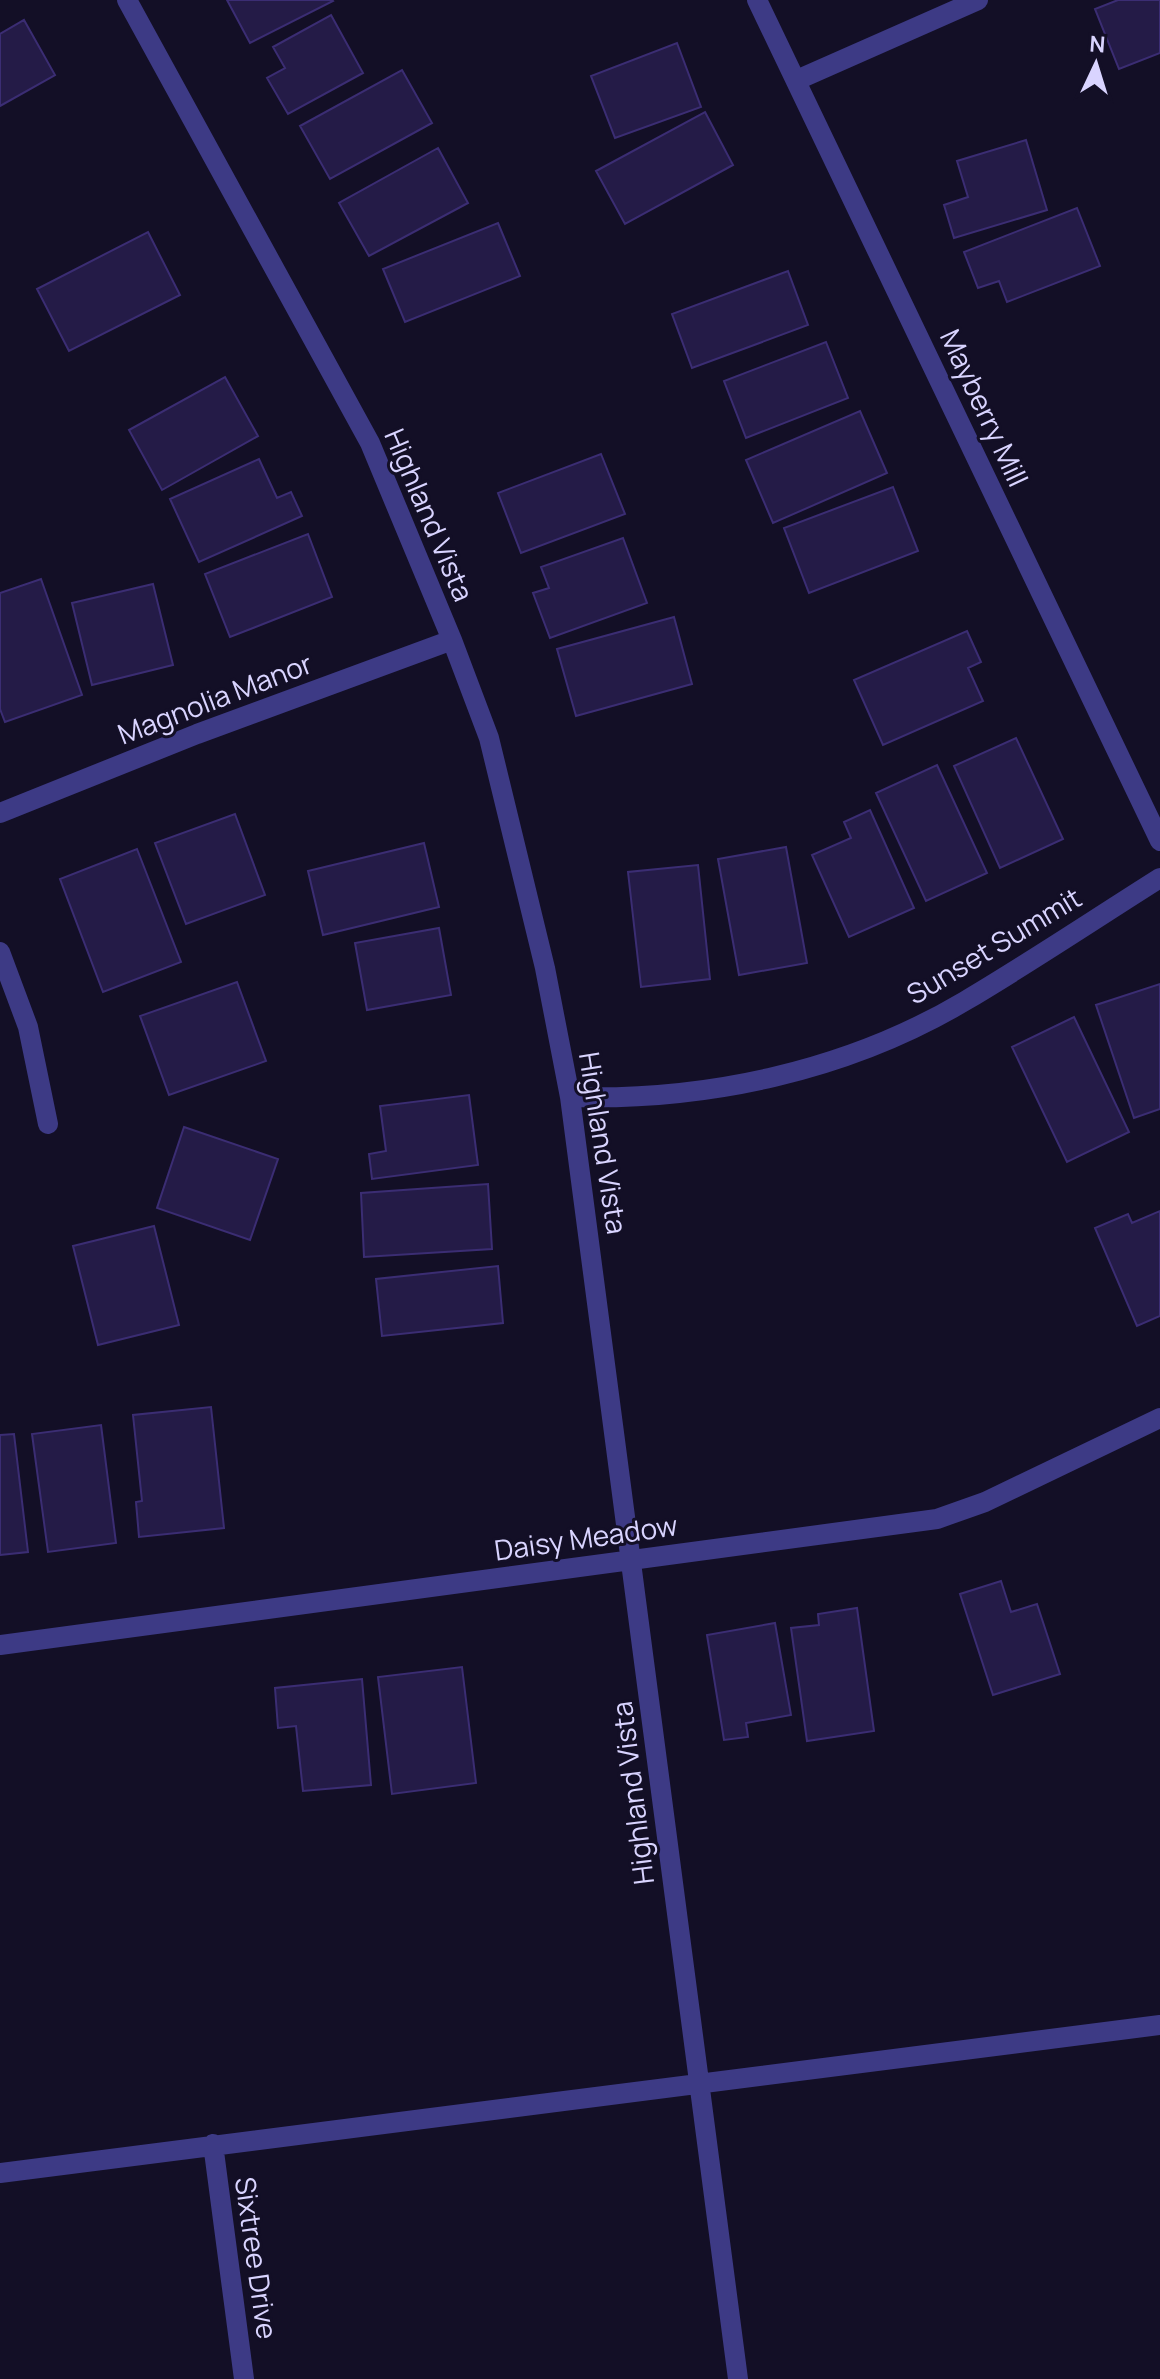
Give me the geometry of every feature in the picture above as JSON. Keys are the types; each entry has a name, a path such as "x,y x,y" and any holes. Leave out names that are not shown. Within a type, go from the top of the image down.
{"street":[{"name":"Highland Vista","path":"127,0 370,443 489,738 545,968 570,1097 738,2379"},
{"name":"Mayberry Mill","path":"757,0 1160,841"},
{"path":"797,80 978,0"},
{"name":"Magnolia Manor","path":"0,813 197,734 452,640"},
{"name":"Sunset Summit","path":"570,1097 629,1099 722,1088 819,1064 884,1040 963,1002 1160,878"},
{"path":"0,952 28,1027 48,1124"},
{"name":"Daisy Meadow","path":"0,1645 937,1519 985,1502 1160,1418"},
{"path":"0,2173 1160,2025"},
{"name":"Sixtree Drive","path":"213,2144 244,2379"}],"building":[{"path":"227,0 332,0 333,1 250,43"},
{"path":"1118,0 1160,0 1160,53 1119,69 1095,9"},
{"path":"331,15 363,73 288,114 267,78 285,68 273,47"},
{"path":"24,20 55,75 0,106 0,34"},
{"path":"677,43 701,107 615,138 591,76"},
{"path":"402,70 432,123 330,179 300,126"},
{"path":"705,112 733,165 625,224 596,171"},
{"path":"1026,140 1047,210 954,238 944,205 968,197 957,161"},
{"path":"438,148 468,203 369,256 339,203"},
{"path":"1077,208 1100,266 1007,302 999,281 978,288 964,252"},
{"path":"498,223 520,276 405,322 383,269"},
{"path":"148,232 180,295 69,351 37,289"},
{"path":"788,271 808,325 692,368 672,314"},
{"path":"826,342 848,398 746,438 724,381"},
{"path":"225,377 258,436 162,490 129,430"},
{"path":"860,411 887,473 773,523 746,460"},
{"path":"601,454 625,514 521,553 498,493"},
{"path":"259,459 277,498 291,492 302,516 199,562 170,499"},
{"path":"893,487 918,551 809,593 784,528"},
{"path":"308,534 332,597 230,637 205,574"},
{"path":"623,538 647,603 550,638 533,593 549,588 541,567"},
{"path":"41,579 82,695 5,722 0,709 0,593"},
{"path":"153,584 173,665 92,685 72,603"},
{"path":"674,617 692,684 576,716 557,649"},
{"path":"967,631 981,662 968,668 983,701 883,745 854,680"},
{"path":"1016,738 1063,839 1000,868 954,766"},
{"path":"937,765 987,873 926,901 876,793"},
{"path":"870,810 914,908 849,937 812,855 851,838 844,822"},
{"path":"235,814 265,895 186,924 155,843"},
{"path":"424,843 439,907 323,935 308,871"},
{"path":"786,847 807,963 739,975 718,859"},
{"path":"137,849 181,962 103,992 60,879"},
{"path":"698,865 710,979 641,987 628,872"},
{"path":"439,928 451,995 367,1010 355,943"},
{"path":"237,982 266,1061 169,1095 140,1016"},
{"path":"1160,984 1160,1109 1134,1118 1096,1005"},
{"path":"1074,1017 1129,1132 1067,1162 1012,1047"},
{"path":"469,1095 478,1165 372,1179 369,1154 386,1151 380,1106"},
{"path":"184,1127 278,1159 250,1240 157,1208"},
{"path":"488,1184 492,1249 364,1257 361,1193"},
{"path":"1160,1211 1160,1316 1137,1326 1095,1228 1128,1214 1132,1223"},
{"path":"154,1226 179,1325 98,1345 73,1246"},
{"path":"498,1266 503,1323 382,1336 376,1279"},
{"path":"211,1407 224,1528 139,1537 136,1502 142,1501 133,1415"},
{"path":"101,1425 116,1543 48,1552 32,1434"},
{"path":"14,1434 28,1552 0,1555 0,1435"},
{"path":"1001,1581 1011,1612 1037,1604 1060,1674 993,1695 960,1594"},
{"path":"857,1608 874,1731 807,1741 791,1628 819,1625 818,1614"},
{"path":"775,1623 791,1715 746,1723 748,1737 724,1740 707,1635"},
{"path":"462,1667 476,1783 392,1794 378,1677"},
{"path":"362,1679 371,1785 303,1791 296,1726 278,1728 275,1688"}]}
